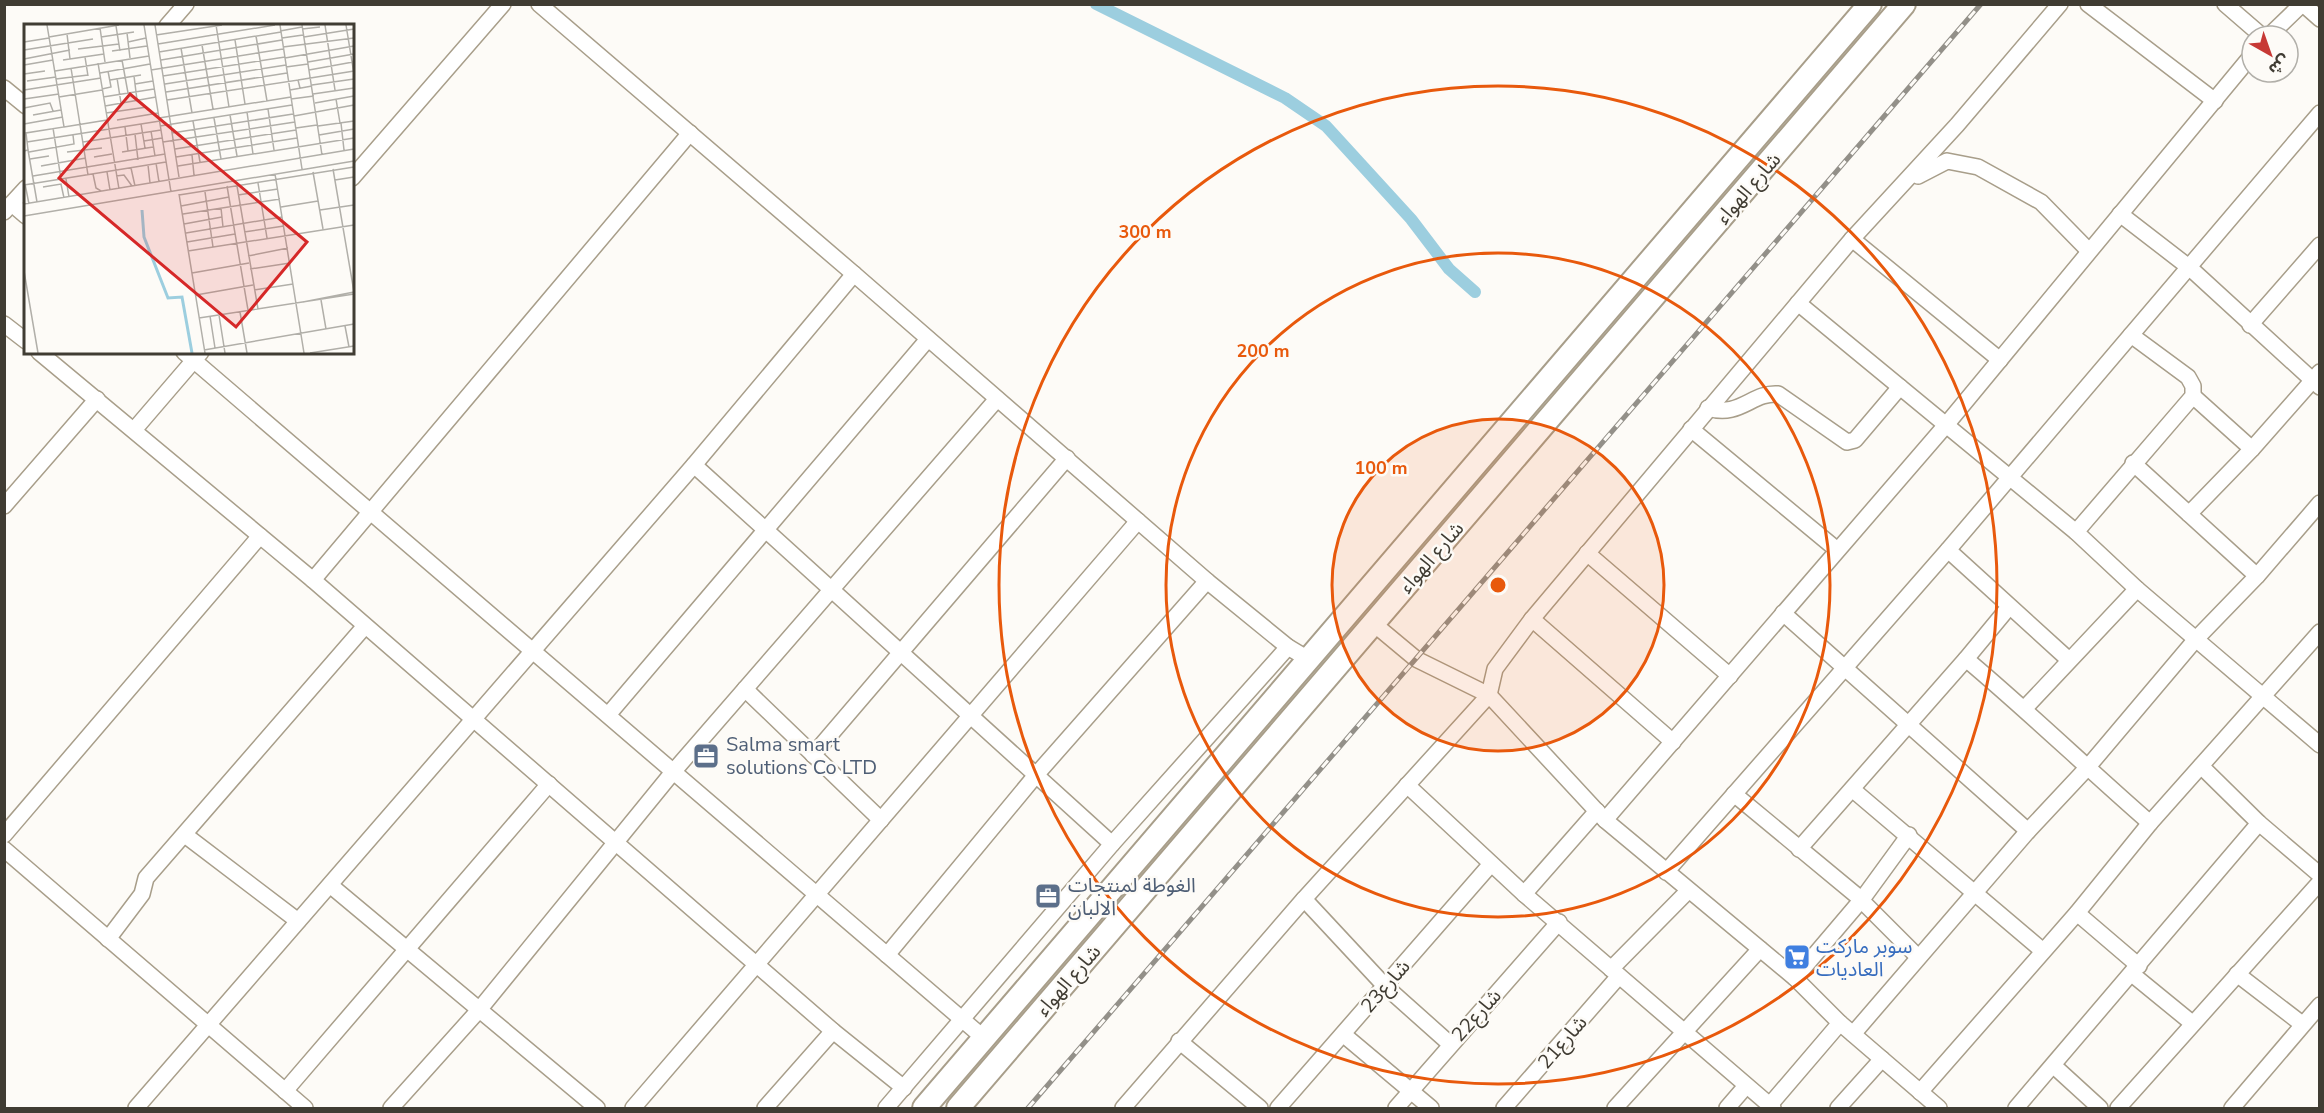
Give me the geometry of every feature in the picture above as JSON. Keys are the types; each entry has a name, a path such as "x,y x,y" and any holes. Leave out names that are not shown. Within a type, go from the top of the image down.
{"highway":[{"name":"شارع الهواء","path":"924,1108 1870,4"},
{"name":"شارع الهواء","path":"958,1108 1904,4"}],"street":[{"path":"169,24 186,4"},
{"path":"354,176 503,4"},
{"path":"539,4 1207,581 1288,647 1308,658"},
{"path":"1123,1108 1304,899 1489,695 1495,669 1532,619 1852,239 1904,183 2060,4"},
{"path":"2088,4 2215,101"},
{"path":"2225,4 2248,24"},
{"path":"2281,24 2303,4 2319,19"},
{"path":"1524,894 1673,742 1836,549 1946,425 2088,250 2240,70"},
{"path":"4,88 24,104"},
{"path":"1666,872 1844,666 1948,550 2190,268 2319,113"},
{"path":"313,580 690,133"},
{"path":"1904,183 1931,167 1947,161 1978,167 2041,202 2088,250"},
{"path":"24,190 8,208 24,215"},
{"path":"2120,214 2190,268 2250,325 2317,380 2189,514"},
{"path":"1852,239 2000,360"},
{"path":"2250,325 2319,245"},
{"path":"136,1108 694,465 854,274"},
{"path":"1798,303 2076,532 2136,589 2319,745"},
{"path":"4,324 24,339"},
{"path":"2076,532 2193,396 2193,386 2188,377 2131,335"},
{"path":"608,715 928,339"},
{"path":"41,354 313,580 758,963 833,1031 904,1088"},
{"path":"134,430 193,355 370,512 985,1039"},
{"path":"1708,408 1728,411 1745,406 1766,395 1778,394 1847,442 1855,440 1900,387"},
{"path":"2193,396 2252,449"},
{"path":"4,506 97,399"},
{"path":"391,1108 479,1010 673,772 997,399"},
{"path":"1690,429 1836,549"},
{"path":"813,755 1066,458"},
{"path":"2133,464 2257,576"},
{"path":"694,465 1112,844"},
{"path":"1853,1034 2028,831 2087,768 2196,639 2257,576 2319,503"},
{"path":"633,1108 1138,521"},
{"path":"4,835 260,536"},
{"path":"1948,550 2070,660"},
{"path":"1587,553 1730,676"},
{"path":"887,955 1036,775 1207,581"},
{"path":"2025,708 2136,589"},
{"path":"1799,849 2009,607"},
{"path":"1783,613 2028,831"},
{"path":"1532,619 1673,742"},
{"path":"1374,624 1416,659 1489,695 1601,816 1795,978 1840,1023 1939,1108"},
{"path":"108,939 142,894 146,878 365,626"},
{"path":"1920,1092 2077,913 2150,823 2319,632"},
{"path":"886,1108 1112,844 1288,647"},
{"path":"1966,659 2025,708 2087,768 2150,823"},
{"path":"744,689 881,820"},
{"path":"2201,766 2259,824 2319,875"},
{"path":"285,1091 549,784"},
{"path":"1407,785 1524,894 1771,1107 1840,1023"},
{"path":"1852,789 2043,951"},
{"path":"1734,794 1860,899 1918,957"},
{"path":"2016,1108 2259,824"},
{"path":"185,835 298,921"},
{"path":"1795,978 1909,835"},
{"path":"4,849 305,1108"},
{"name":"شارع23","path":"1278,1108 1491,864"},
{"path":"2118,1108 2319,882"},
{"path":"330,885 597,1108"},
{"name":"شارع21","path":"1504,1108 1615,972 1689,891"},
{"path":"1304,899 1385,986 1450,1044"},
{"path":"2077,913 2192,1023"},
{"name":"شارع22","path":"1396,1108 1559,922"},
{"path":"1615,1108 1683,1030 1760,949"},
{"path":"2236,974 2302,1024"},
{"path":"2232,1108 2319,1005"},
{"path":"765,1108 833,1031"},
{"path":"1344,1035 1431,1108"},
{"path":"1179,1041 1260,1108"},
{"path":"1838,1108 1882,1059"},
{"path":"2054,1066 2100,1108"},
{"path":"1727,1108 1746,1086"}],"waterway":[{"path":"1096,4 1285,98 1326,126 1411,219 1449,269 1475,292"}],"railway":[{"path":"1028,1108 1981,4"}],"place":[{"name":"Salma smart solutions Co LTD","path":"706,756"},
{"name":"الغوطة لمنتجات الالبان","path":"1048,896"},
{"name":"سوبر ماركت العاديات","path":"1797,957"}]}
